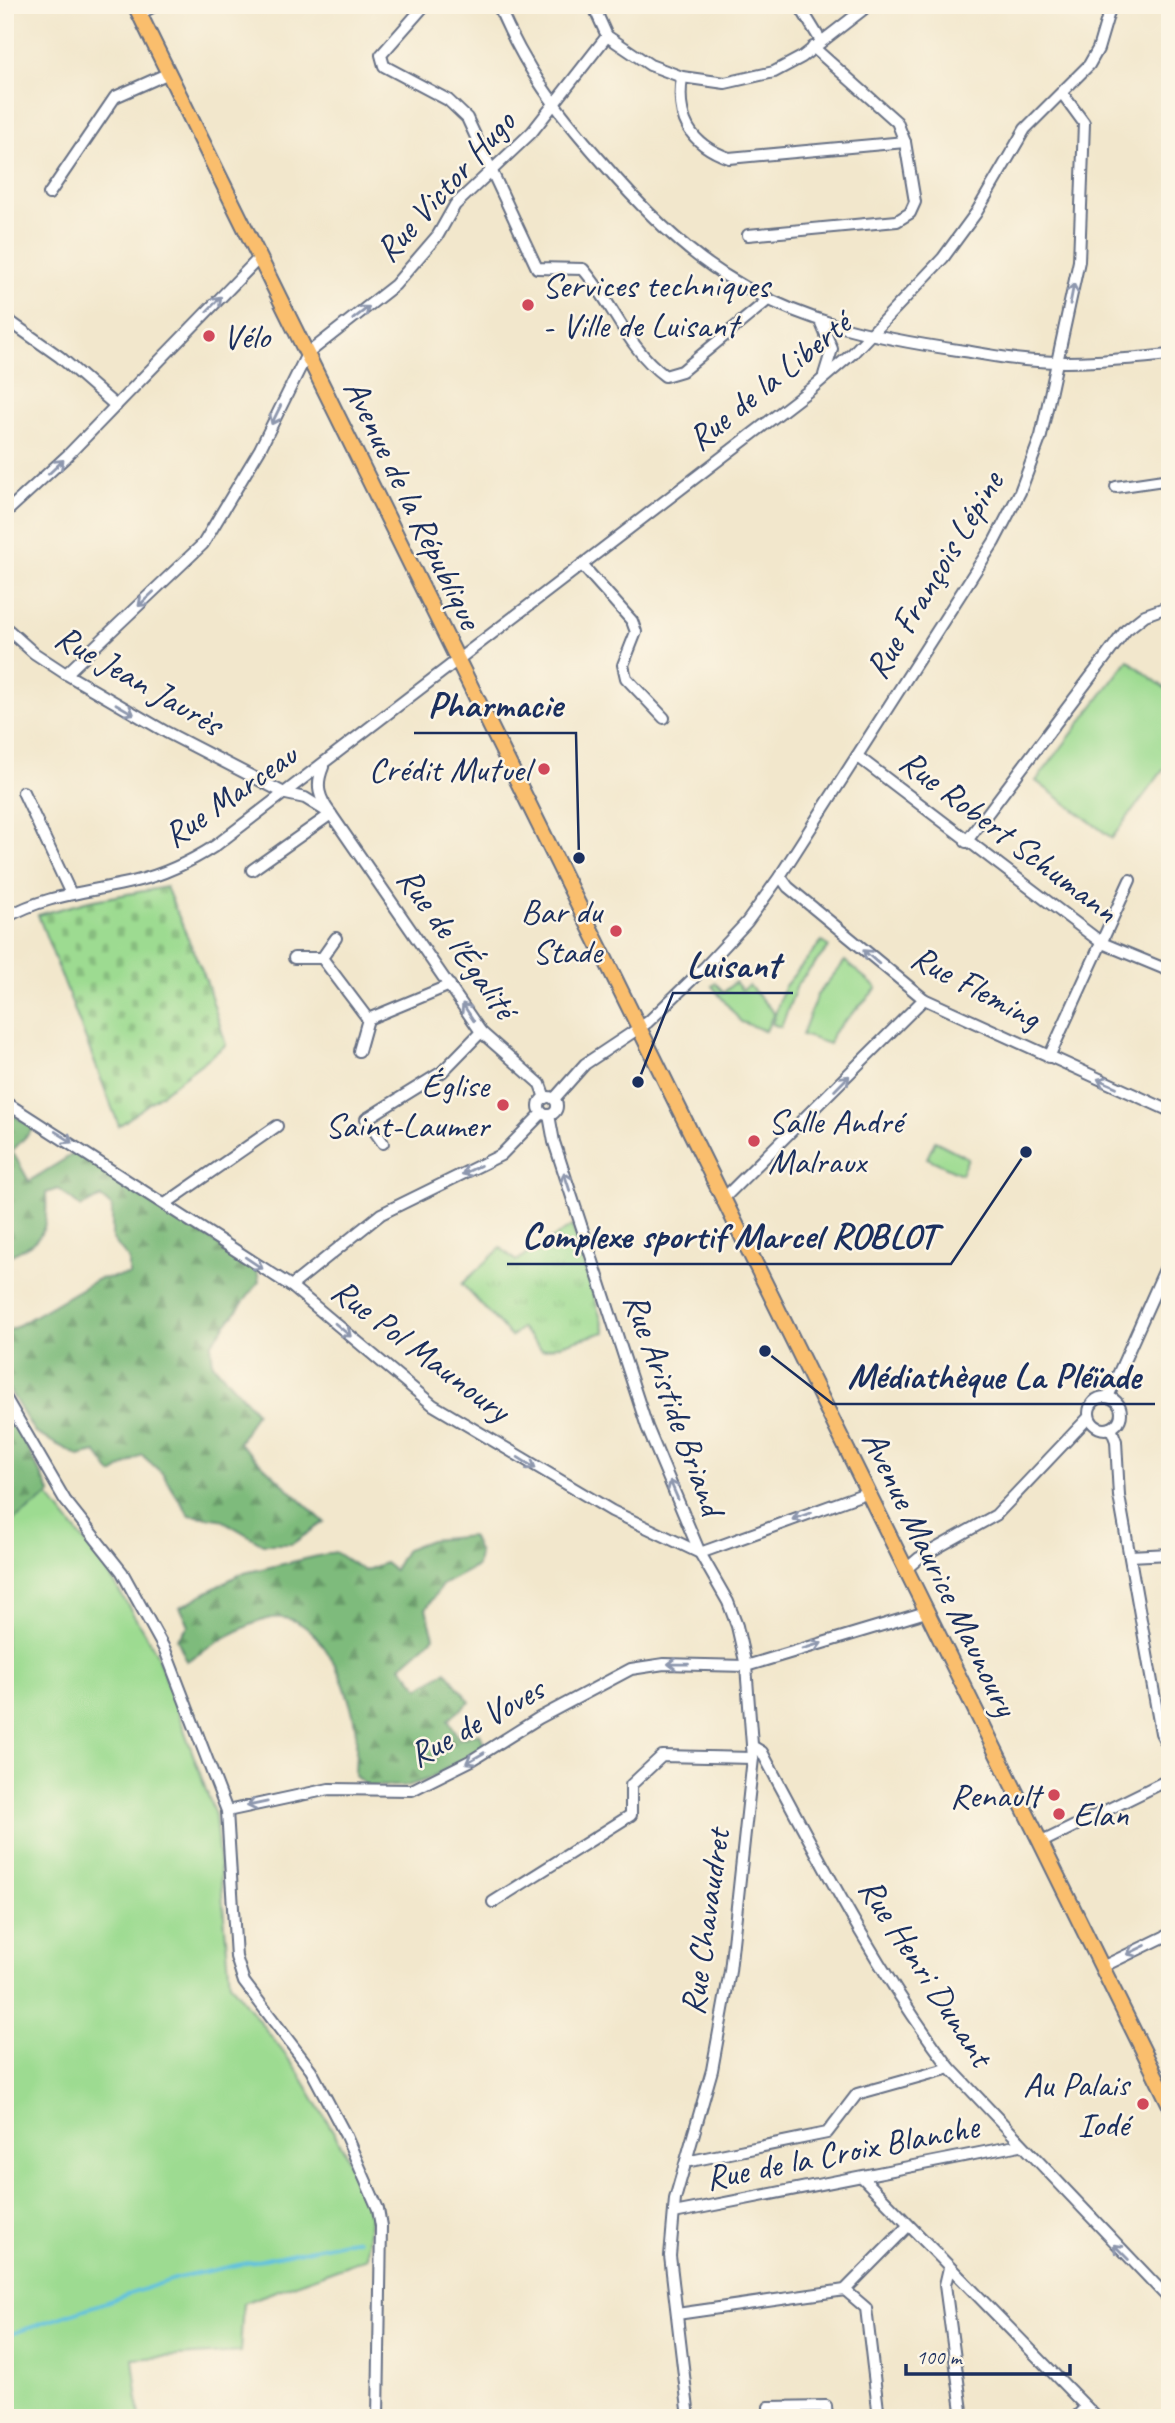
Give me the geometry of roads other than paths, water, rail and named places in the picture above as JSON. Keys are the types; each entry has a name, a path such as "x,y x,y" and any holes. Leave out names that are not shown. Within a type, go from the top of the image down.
{"main road":[{"name":"Avenue de la République","path":"137,10 639,1028"},
{"name":"Avenue Maurice Maunoury","path":"639,1028 1040,1843 1102,1967 1163,2076 1170,2105"}],"street":[{"path":"137,10 156,5"},
{"path":"425,5 380,55 384,66 448,100 467,118 537,268 583,269 612,314 652,366 665,376 682,371 769,299"},
{"path":"498,5 513,41 552,106 621,183 684,246 721,273 769,299 821,323 869,336 1037,361 1170,355"},
{"path":"593,5 607,36 650,65 682,77 725,83 774,72 869,5"},
{"path":"748,235 897,220 910,213 915,202 905,142 897,122 817,44 799,5"},
{"path":"1062,93 1089,65 1111,5"},
{"name":"Rue Victor Hugo","path":"307,354 395,285 438,235 455,205 492,174 552,106 607,36"},
{"path":"48,194 116,97 169,73"},
{"path":"682,77 679,99 681,116 688,130 716,153 729,158 905,142"},
{"name":"Rue de la Liberté","path":"457,659 822,378 869,336 937,265 976,213 1025,129 1062,93"},
{"name":"Rue François Lépine","path":"549,1098 585,1064 639,1028 706,966 763,899 994,542 1020,492 1041,436 1079,261 1084,122 1062,93"},
{"path":"5,513 116,406 259,258"},
{"path":"5,318 60,357 116,406"},
{"path":"821,323 832,349 829,365 822,378"},
{"path":"66,674 203,544 260,449 307,354"},
{"path":"1116,487 1170,479"},
{"path":"582,565 632,621 636,632 623,665 626,678 664,718"},
{"path":"967,842 1126,630 1145,615 1170,606"},
{"name":"Rue Jean Jaurès","path":"5,627 34,653 66,674 166,732 286,794"},
{"name":"Rue Marceau","path":"5,918 36,903 135,881 189,863 286,794 457,659"},
{"name":"Rue Robert Schumann","path":"857,756 1102,943 1170,971"},
{"name":"Rue de l'Égalité","path":"324,764 317,781 321,800 481,1032 540,1084 549,1098"},
{"path":"23,792 71,894"},
{"name":"Rue de l'Égalité","path":"286,794 305,798 331,814"},
{"path":"252,870 331,814"},
{"name":"Rue Fleming","path":"780,876 880,965 924,999 1170,1111"},
{"path":"1049,1057 1130,880"},
{"path":"322,958 336,938"},
{"path":"294,958 322,958"},
{"path":"322,958 368,1019"},
{"path":"368,1019 450,985"},
{"path":"723,1199 924,999"},
{"path":"359,1051 368,1019"},
{"path":"383,1143 366,1119 442,1072 481,1032"},
{"path":"291,1286 381,1214 501,1156 545,1114 539,1106 549,1098"},
{"name":"Rue Pol Maunoury","path":"5,1102 291,1286 433,1405 612,1511 700,1553"},
{"name":"Rue Aristide Briand","path":"545,1114 630,1377 700,1553"},
{"path":"166,1204 277,1126"},
{"path":"905,1570 996,1515 1081,1422 1089,1417 1093,1402 1108,1397 1170,1258"},
{"path":"5,1397 65,1500 122,1572 159,1639 227,1811 236,1957 244,1982 311,2070 346,2136 378,2209 381,2226 378,2418"},
{"path":"1089,1417 1100,1428 1111,1427 1119,1419 1121,1412 1115,1401 1108,1397"},
{"path":"1111,1427 1116,1440 1119,1496 1161,1733 1170,1750"},
{"path":"700,1553 866,1493"},
{"name":"Rue Chavaudret","path":"689,2418 670,2256 674,2213 712,2070 730,1971 753,1752 746,1666 737,1626 728,1602 700,1553"},
{"path":"1130,1556 1170,1554"},
{"name":"Rue de Voves","path":"227,1811 329,1789 412,1790 472,1760 539,1718 631,1669 664,1664 746,1666 926,1612"},
{"path":"493,1902 631,1815 631,1785 662,1756 753,1752"},
{"name":"Rue Henri Dunant","path":"753,1752 761,1752 849,1913 921,2030 950,2068 1020,2145 1170,2300"},
{"path":"1040,1843 1170,1779"},
{"path":"1102,1967 1170,1934"},
{"path":"686,2162 827,2133 857,2094 950,2068"},
{"name":"Rue de la Croix Blanche","path":"674,2213 863,2178 1020,2145"},
{"path":"863,2178 1097,2418"},
{"path":"676,2308 845,2290 908,2226"},
{"path":"949,2268 945,2285 963,2418"},
{"path":"845,2290 866,2308 879,2418"},
{"path":"770,2418 769,2407 826,2406 827,2418"},
{"path":"1075,2418 1086,2407"}],"waterway":[{"path":"5,2336 177,2278 358,2239"}],"place":[{"name":"Services techniques - Ville de Luisant","path":"528,305"},
{"name":"Vélo","path":"209,336"},
{"name":"Crédit Mutuel","path":"544,769"},
{"name":"Pharmacie","path":"579,858"},
{"name":"Bar du Stade","path":"616,931"},
{"name":"Luisant","path":"638,1082"},
{"name":"Église Saint-Laumer","path":"503,1105"},
{"name":"Salle André Malraux","path":"754,1141"},
{"name":"Complexe sportif Marcel ROBLOT","path":"1026,1152"},
{"name":"Médiathèque La Pléïade","path":"765,1351"},
{"name":"Renault","path":"1054,1795"},
{"name":"Elan","path":"1059,1814"},
{"name":"Au Palais Iodé","path":"1143,2104"}]}
